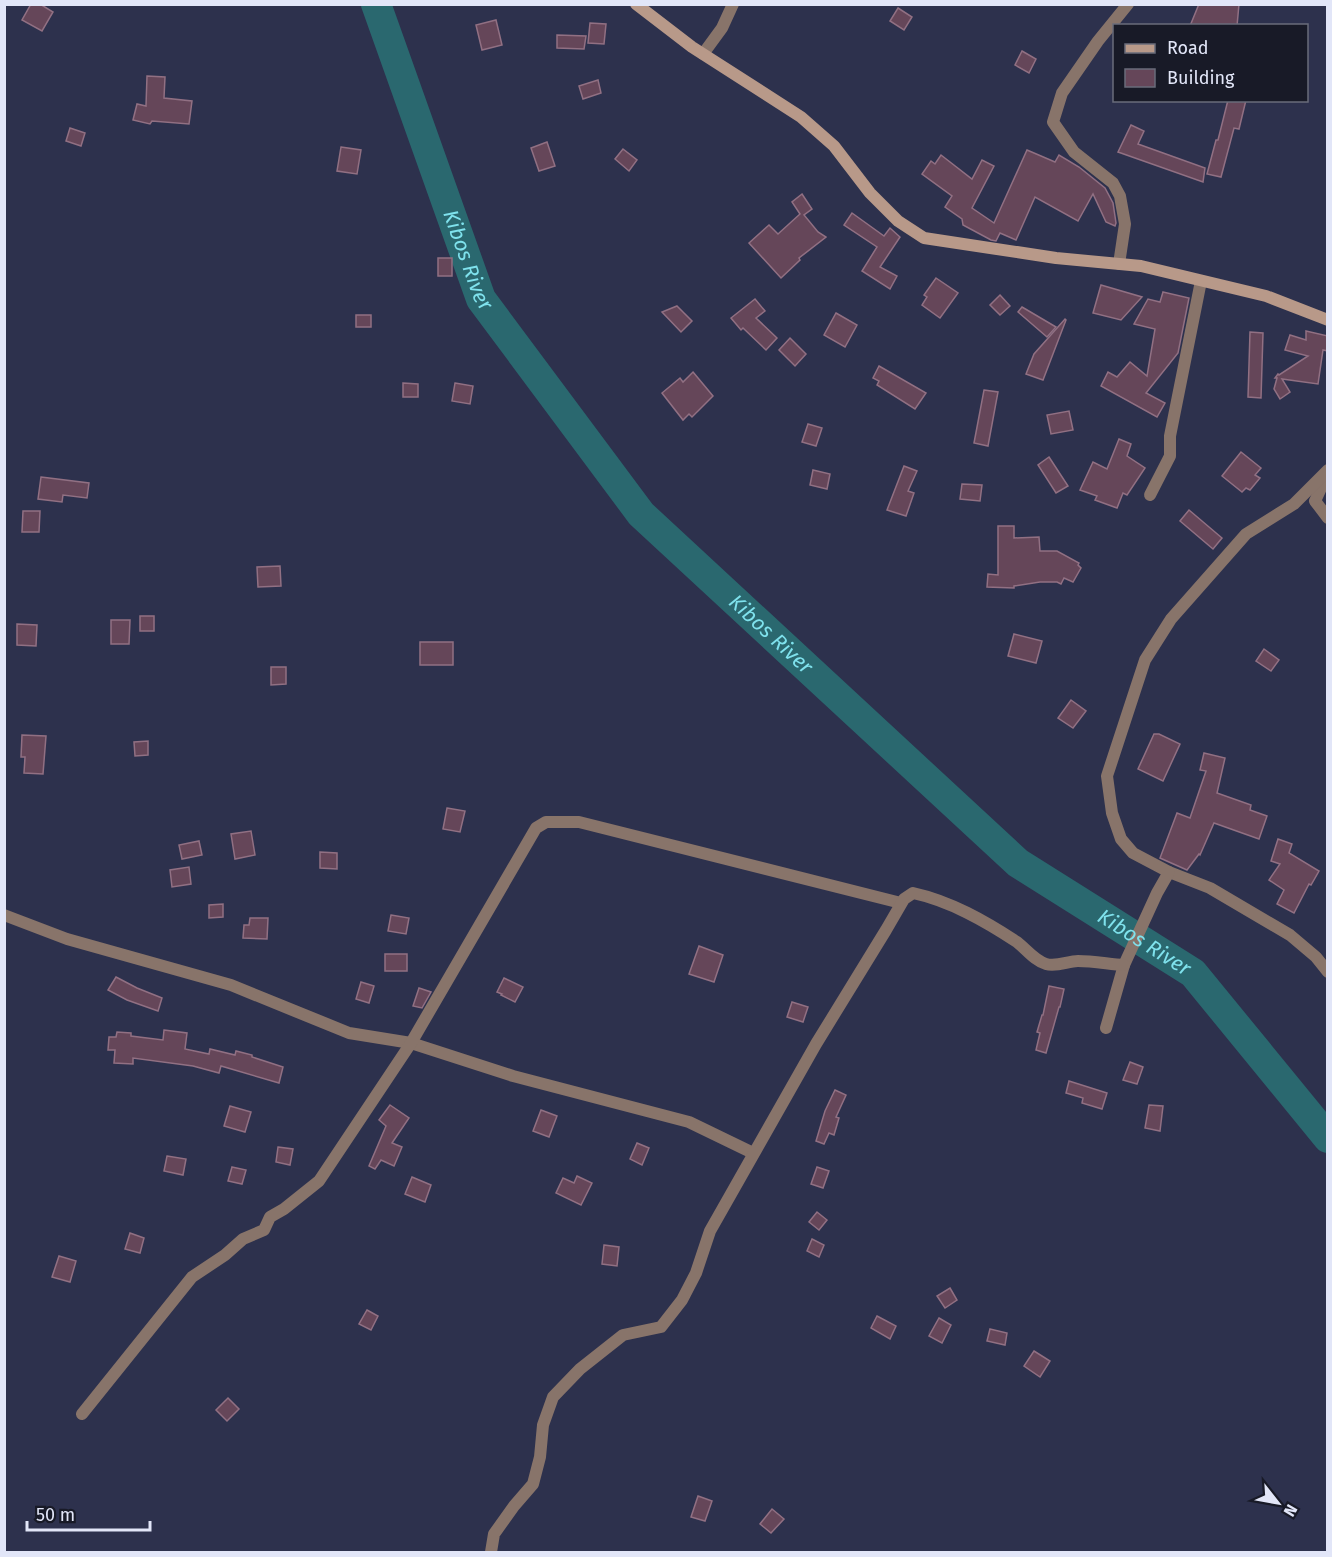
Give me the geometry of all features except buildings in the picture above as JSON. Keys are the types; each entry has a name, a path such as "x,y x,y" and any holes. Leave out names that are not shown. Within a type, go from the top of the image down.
{"main road":[{"path":"636,4 703,54 801,117 834,146 870,193 898,221 924,238 1056,258 1141,266 1266,296 1328,320"}],"street":[{"path":"703,54 722,28 733,4"},
{"path":"1119,264 1125,224 1120,196 1113,183 1074,152 1053,122 1062,93 1098,41 1128,4"},
{"path":"1150,495 1170,456 1170,436 1201,281"},
{"path":"1328,470 1315,501 1328,518"},
{"path":"1328,470 1294,504 1246,534 1172,619 1145,660 1107,776 1112,813 1121,839 1133,853 1169,873 1210,888 1290,935 1316,957 1328,972"},
{"path":"82,1414 192,1277 225,1255 243,1239 264,1230 270,1217 284,1209 319,1181 411,1043 536,828 546,822 579,822 901,903"},
{"path":"1106,1028 1124,965 1157,893 1169,873"},
{"path":"491,1552 494,1534 533,1484 540,1457 543,1425 554,1397 580,1369 622,1335 661,1327 682,1300 696,1273 710,1232 753,1153 904,898 913,893 951,905 993,927 1046,964 1058,965 1076,961 1124,965"},
{"path":"4,915 67,939 231,985 349,1033 411,1043 513,1076 689,1122 753,1153"}],"waterway":[{"name":"Kibos River","path":"376,4 481,299 641,514 1018,863 1193,973 1328,1138"}]}
